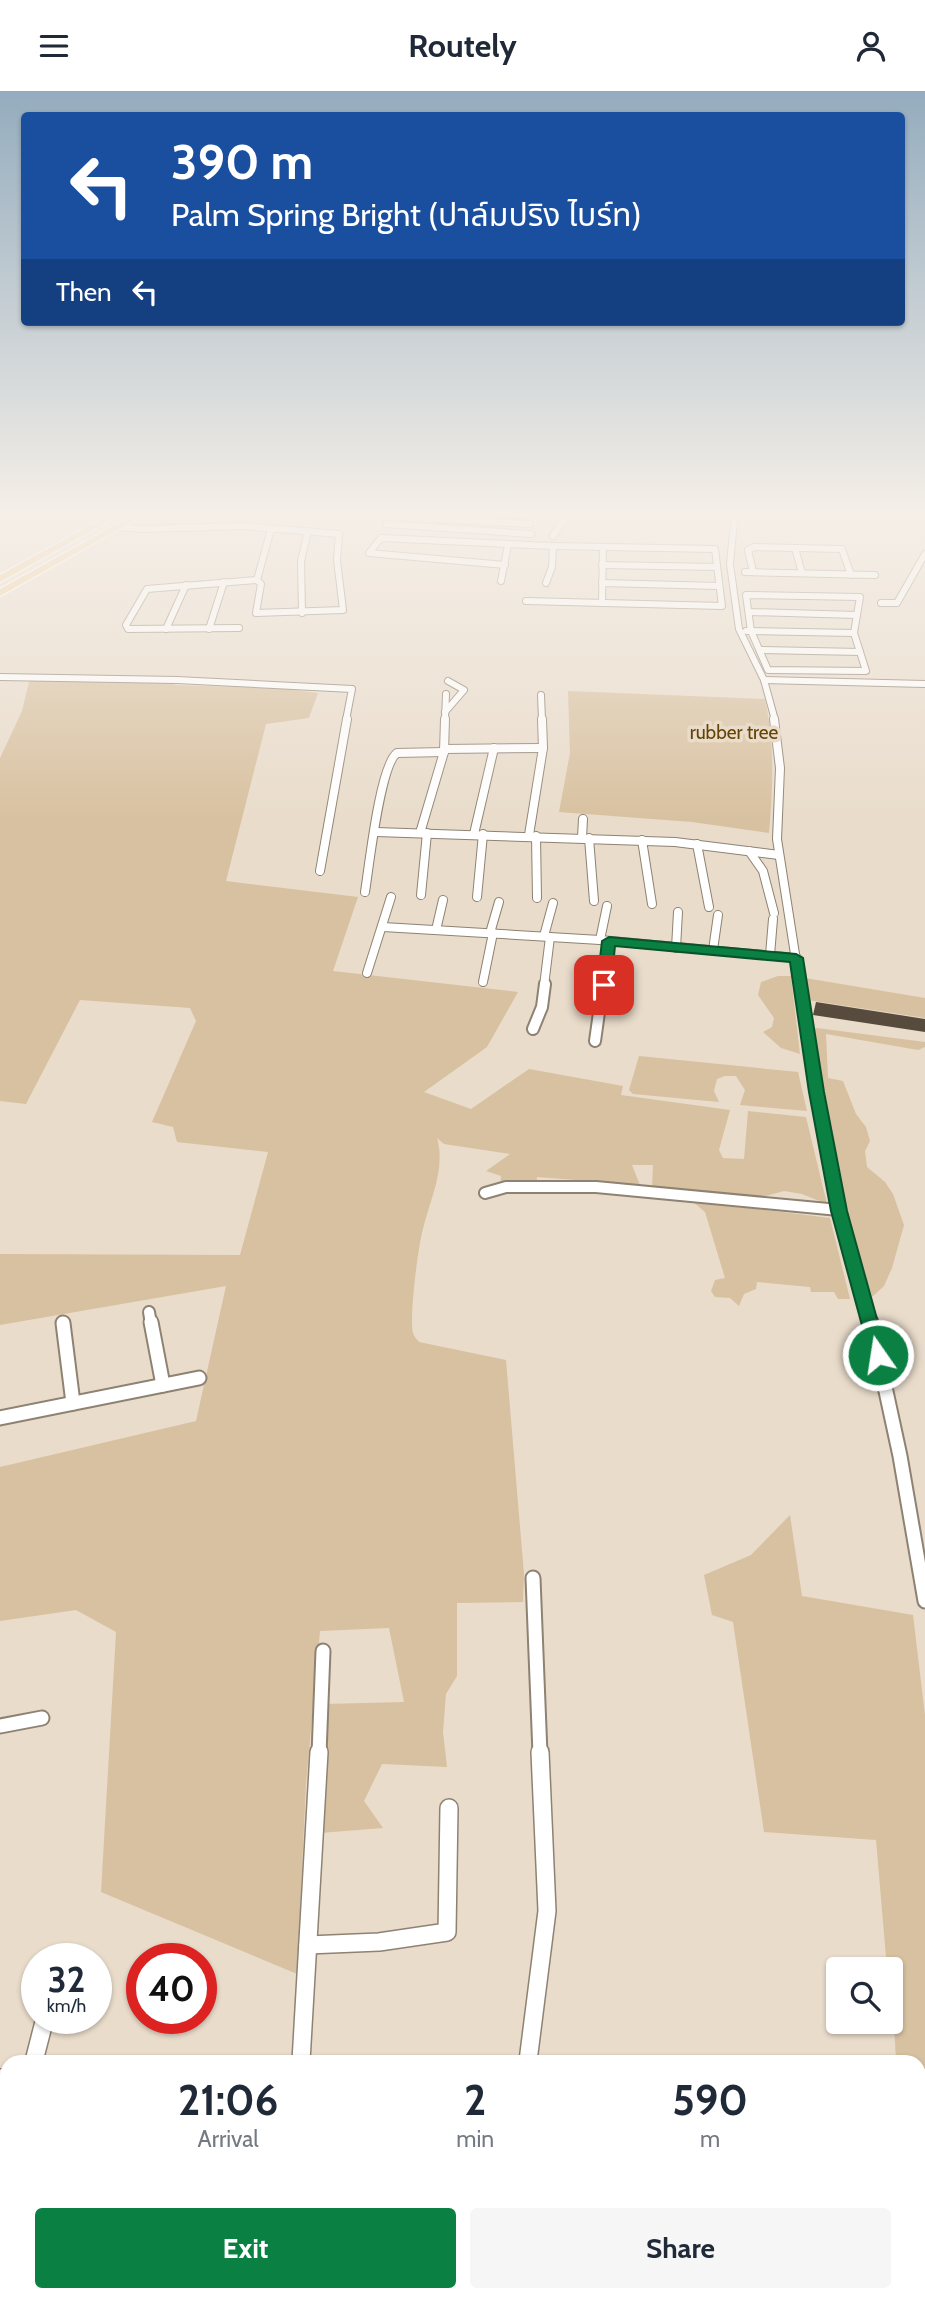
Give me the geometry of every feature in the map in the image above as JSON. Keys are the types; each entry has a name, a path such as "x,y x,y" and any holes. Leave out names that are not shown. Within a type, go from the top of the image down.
{"street":[{"path":"132,614 126,625 128,629 239,628"},
{"path":"166,629 173,614"},
{"path":"209,629 214,614"},
{"path":"738,614 740,631 764,680 775,721 780,768 777,839 818,1101 839,1210 873,1330 900,1456 925,1601"},
{"path":"749,614 751,631 768,670 866,671 854,633 857,614"},
{"path":"740,631 854,633"},
{"path":"760,650 860,652"},
{"path":"0,677 177,680 352,689 320,871"},
{"path":"764,680 925,684"},
{"path":"445,712 464,690 448,681"},
{"path":"421,895 424,833 444,750 446,694"},
{"path":"537,898 533,835 543,748 541,695"},
{"path":"477,897 478,834 494,748"},
{"path":"365,892 381,791 391,755 444,750 543,748"},
{"path":"583,819 594,901"},
{"path":"376,832 642,840 779,855"},
{"path":"642,840 652,904"},
{"path":"697,844 709,907"},
{"path":"749,851 763,871 773,916 770,955"},
{"path":"367,973 391,897"},
{"path":"436,930 443,900"},
{"path":"483,982 499,902"},
{"path":"533,1029 542,1007 547,936 553,903"},
{"path":"595,1041 607,906"},
{"path":"676,948 678,912"},
{"path":"713,950 718,915"},
{"path":"383,927 547,936 796,958"},
{"path":"485,1193 502,1185 570,1184 839,1210"},
{"path":"149,1312 163,1385"},
{"path":"63,1322 73,1403"},
{"path":"0,1418 199,1378"},
{"path":"529,2055 547,1911 533,1578"},
{"path":"301,2055 323,1651"},
{"path":"0,1726 42,1718"},
{"path":"308,1945 379,1942 447,1932 449,1808"},
{"path":"36,2055 41,2034"}],"green space":[{"path":"37,676 276,688 318,693 309,718 266,724 226,881 358,897 333,971 518,992 487,1047 424,1092 471,1109 529,1069 623,1086 621,1095 730,1110 719,1150 723,1158 744,1159 748,1111 806,1117 827,1204 802,1194 784,1191 751,1200 652,1189 653,1165 632,1165 640,1185 537,1177 536,1189 500,1188 501,1176 486,1171 510,1154 444,1144 437,1138 440,1161 419,1250 413,1298 413,1333 419,1342 506,1360 524,1574 523,1602 457,1603 457,1676 446,1694 443,1732 447,1767 382,1764 364,1801 383,1828 320,1833 324,1704 404,1702 389,1628 320,1631 306,1784 297,1974 101,1892 116,1632 76,1610 0,1621 0,1467 196,1421 226,1286 0,1325 0,1254 240,1255 268,1152 177,1142 173,1127 152,1122 196,1021 190,1008 80,1000 26,1104 0,1101 0,758 22,711 29,682"},
{"name":"rubber tree","path":"568,691 765,699 772,766 769,833 692,822 559,812 570,753"},
{"path":"778,976 791,976 800,1054 781,1048 763,1032 772,1027 774,1018 758,995 761,982"},
{"path":"805,978 925,998 925,1018 807,1000"},
{"path":"812,1029 925,1042 925,1047 918,1050 826,1034 828,1078 843,1081 870,1141 865,1151 867,1167 885,1182 893,1194 904,1225 884,1286 872,1297 844,1203"},
{"path":"639,1056 798,1072 807,1111 740,1105 745,1090 736,1076 717,1079 714,1091 719,1102 633,1094 629,1090"},
{"path":"692,1201 830,1218 850,1299 838,1299 834,1292 811,1292 810,1287 757,1282 756,1289 744,1294 739,1306 730,1298 715,1297 711,1291 715,1280 725,1278 705,1212"},
{"path":"790,1515 802,1596 913,1615 925,1715 925,2055 896,2055 895,2034 903,2034 903,1957 886,1957 876,1840 764,1832 733,1622 712,1615 704,1575 751,1555"}],"building":[{"path":"816,1002 925,1019 925,1032 813,1015"}],"route":[{"path":"604,985 609,941 796,958 816,1092 839,1211 878,1355"}]}
